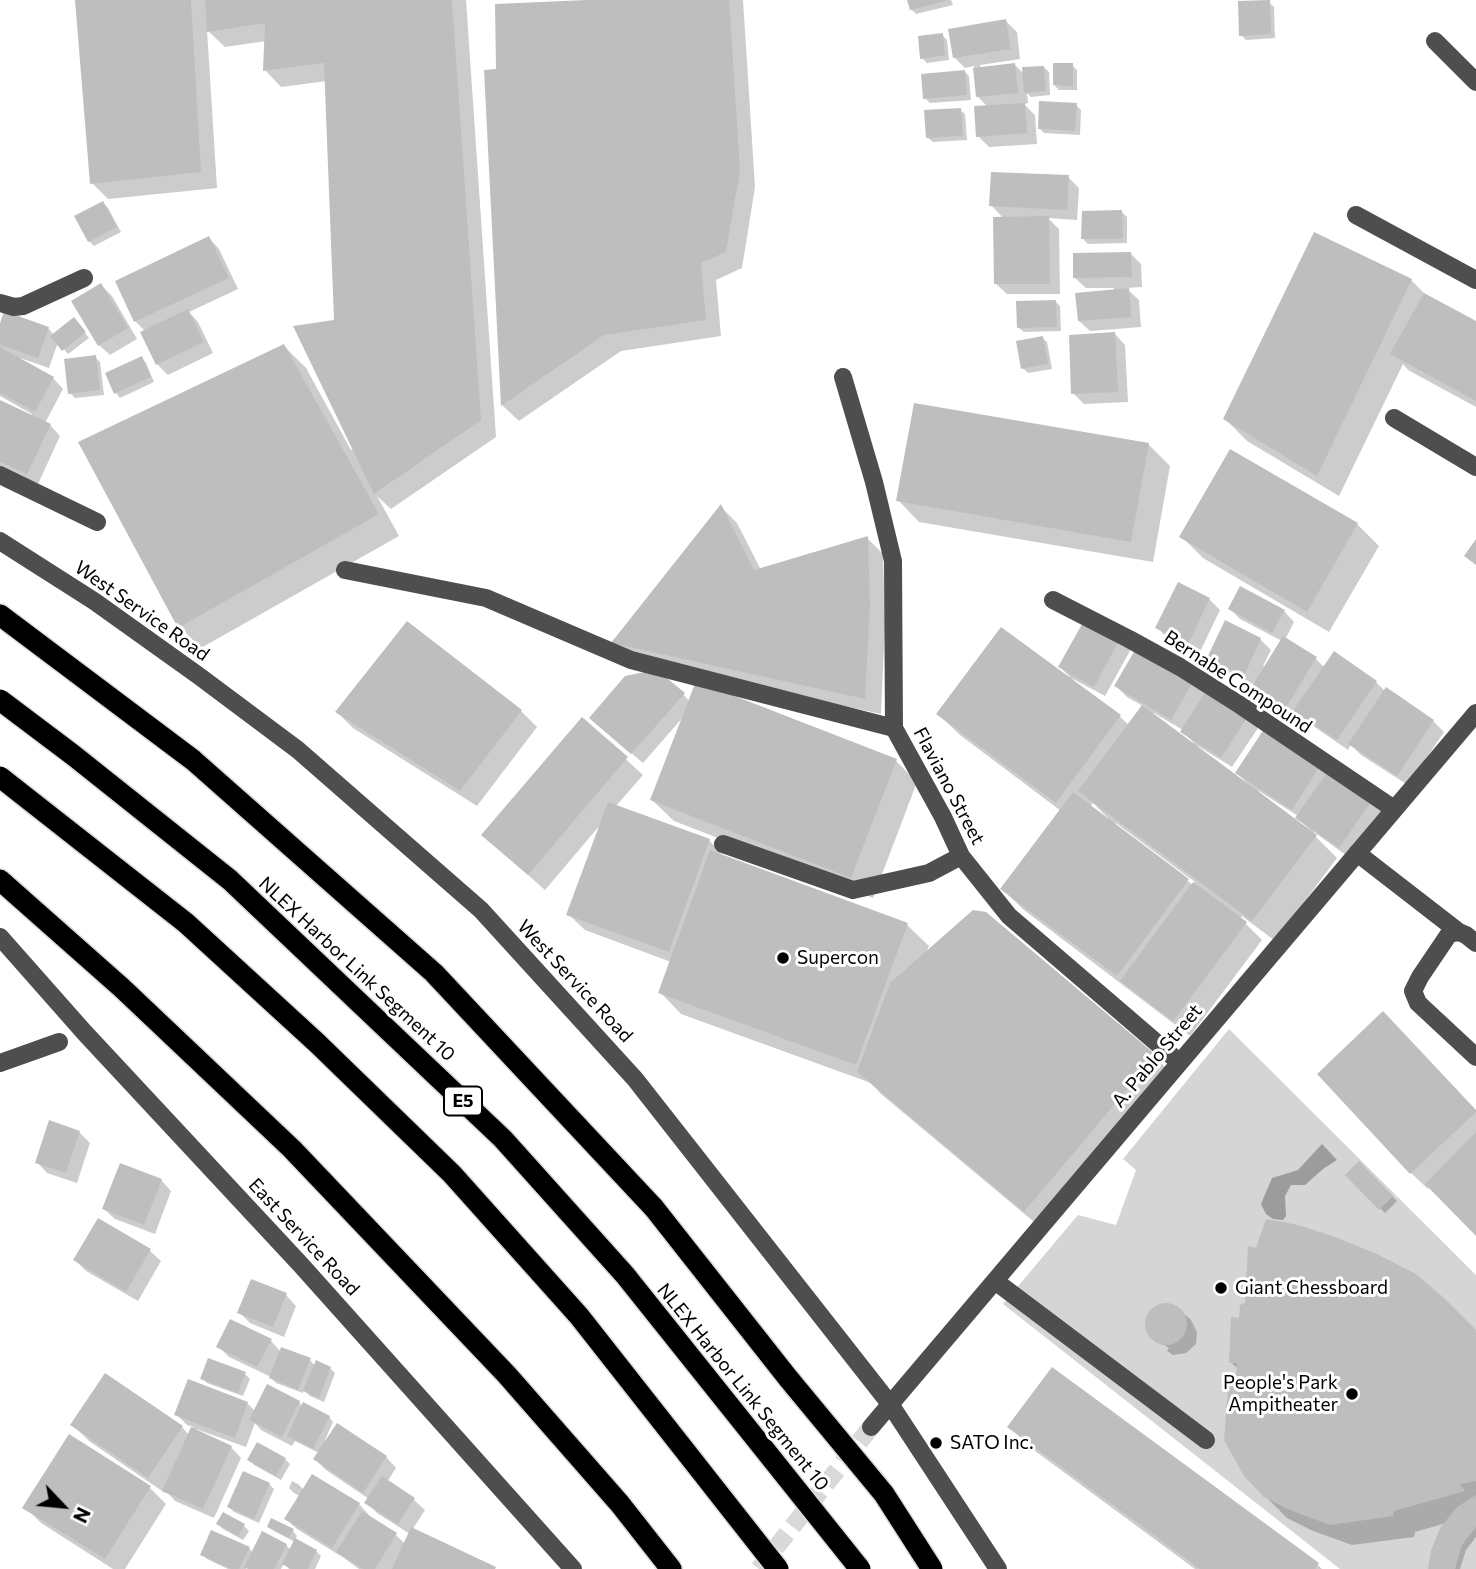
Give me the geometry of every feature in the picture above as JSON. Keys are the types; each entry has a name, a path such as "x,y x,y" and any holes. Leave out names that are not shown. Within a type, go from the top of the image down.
{"highway":[{"path":"0,615 193,760 434,973 654,1208 788,1378 884,1494 932,1569"},
{"name":"NLEX Harbor Link Segment 10","path":"0,700 230,880 503,1139 625,1275 860,1569"},
{"path":"0,777 186,923 317,1043 452,1174 579,1316 778,1569"},
{"path":"0,880 122,988 292,1149 507,1374 620,1504 671,1569"}],"street":[{"path":"1436,41 1476,82"},
{"path":"1356,215 1476,280"},
{"path":"0,303 14,307 23,306 84,278"},
{"name":"Flaviano Street","path":"843,377 874,482 893,561 894,728 943,817 961,856 1009,916 1179,1062"},
{"path":"1394,418 1476,467"},
{"path":"0,475 97,522"},
{"name":"West Service Road","path":"0,541 94,601 298,750 481,910 635,1079 890,1404 998,1569"},
{"path":"345,570 486,598 631,660 894,728"},
{"name":"Bernabe Compound","path":"1053,600 1180,667 1394,809"},
{"name":"A. Pablo Street","path":"871,1427 1476,713"},
{"path":"723,844 853,890 929,873 961,856"},
{"path":"1357,853 1476,943"},
{"path":"1459,932 1449,934 1413,991 1418,1003 1476,1057"},
{"name":"East Service Road","path":"0,937 84,1032 301,1265 573,1569"},
{"path":"0,1063 59,1042"},
{"path":"995,1281 1206,1440"}],"shaded area":[{"path":"1229,1029 1476,1275 1476,1569 1340,1569 1003,1304 1078,1215 1116,1225 1136,1170 1123,1159"},
{"path":"1322,1144 1337,1160 1305,1185 1291,1185 1285,1196 1286,1216 1283,1220 1273,1219 1266,1214 1261,1204 1272,1178 1298,1170"}],"building":[{"path":"75,0 191,0 201,172 90,184"},
{"path":"205,0 452,0 481,420 374,494 293,326 334,320 324,63 263,71 265,23 207,32"},
{"path":"587,0 729,0 740,170 726,252 701,263 706,320 604,335 501,406 484,70 496,69 495,4"},
{"path":"907,0 946,0 946,1 910,10"},
{"path":"1270,0 1271,34 1239,36 1238,1"},
{"path":"1006,19 1011,49 953,58 948,29"},
{"path":"943,33 945,55 920,59 918,36"},
{"path":"1015,63 1018,93 976,97 973,68"},
{"path":"1053,63 1073,63 1073,86 1053,85"},
{"path":"1044,66 1046,91 1024,93 1022,67"},
{"path":"965,70 967,95 923,99 921,74"},
{"path":"1039,101 1077,103 1075,131 1038,129"},
{"path":"1025,103 1027,133 976,137 974,106"},
{"path":"961,108 963,136 926,138 924,110"},
{"path":"991,172 1069,175 1067,210 989,206"},
{"path":"103,201 117,227 88,242 74,216"},
{"path":"1122,210 1123,239 1081,239 1082,211"},
{"path":"1049,216 1050,284 994,284 993,217"},
{"path":"1314,232 1412,279 1317,476 1223,419"},
{"path":"209,236 229,278 134,322 115,281"},
{"path":"1131,252 1132,277 1073,278 1073,253"},
{"path":"101,283 128,328 98,346 71,301"},
{"path":"1129,288 1131,317 1078,321 1075,293"},
{"path":"1424,293 1476,321 1476,401 1390,354"},
{"path":"1056,300 1057,327 1017,328 1016,301"},
{"path":"188,309 204,342 156,365 140,332"},
{"path":"4,311 49,327 38,358 0,345 0,323"},
{"path":"74,317 86,332 62,351 50,336"},
{"path":"1115,332 1118,392 1071,394 1069,335"},
{"path":"1043,336 1048,364 1021,369 1016,341"},
{"path":"284,344 379,514 178,628 78,442"},
{"path":"0,347 54,377 35,412 0,393"},
{"path":"96,355 100,390 68,394 64,359"},
{"path":"142,356 151,377 114,394 105,373"},
{"path":"0,400 51,424 27,474 0,462"},
{"path":"914,403 1149,443 1131,542 896,501"},
{"path":"1230,449 1358,523 1307,612 1179,537"},
{"path":"721,504 754,570 868,536 870,606 865,699 611,643"},
{"path":"1476,539 1476,565 1464,556"},
{"path":"1178,582 1210,598 1188,644 1155,628"},
{"path":"1240,586 1285,610 1272,633 1228,609"},
{"path":"1086,617 1121,637 1094,687 1058,667"},
{"path":"1225,620 1261,638 1244,676 1207,658"},
{"path":"407,621 522,710 460,791 335,712"},
{"path":"1001,627 1121,715 1056,803 936,714"},
{"path":"1283,636 1317,657 1285,709 1251,688"},
{"path":"1138,645 1195,678 1171,720 1114,686"},
{"path":"1334,651 1377,681 1337,740 1293,711"},
{"path":"645,672 668,679 685,693 631,754 589,718 625,676"},
{"path":"696,681 897,759 851,878 650,800"},
{"path":"1209,686 1250,713 1221,758 1180,732"},
{"path":"1386,687 1434,720 1397,776 1348,744"},
{"path":"1142,705 1317,835 1252,921 1078,791"},
{"path":"582,717 628,757 528,875 481,835"},
{"path":"1266,726 1322,763 1292,810 1235,773"},
{"path":"1330,769 1373,799 1339,848 1295,818"},
{"path":"1073,792 1189,879 1117,976 1000,889"},
{"path":"608,802 710,839 669,952 566,915"},
{"name":"Supercon","path":"710,850 908,923 856,1065 658,993"},
{"path":"1193,882 1247,922 1173,1021 1120,981"},
{"path":"973,910 986,912 1156,1055 1024,1212 857,1072 890,983"},
{"path":"1383,1011 1476,1110 1410,1174 1317,1074"},
{"path":"49,1120 80,1131 66,1173 35,1163"},
{"path":"1476,1132 1476,1236 1425,1184"},
{"path":"1359,1161 1393,1196 1379,1210 1345,1175"},
{"path":"120,1163 162,1179 144,1225 102,1209"},
{"path":"98,1218 151,1249 126,1292 73,1260"},
{"name":"People's Park Ampitheater","path":"1266,1219 1298,1225 1335,1237 1416,1274 1476,1330 1476,1481 1460,1484 1465,1491 1394,1511 1393,1516 1330,1525 1264,1497 1244,1476 1224,1440 1229,1376 1236,1374 1237,1363 1229,1363 1231,1317 1239,1318 1240,1305 1245,1303 1248,1246 1256,1248"},
{"path":"251,1279 287,1293 273,1327 237,1313"},
{"path":"1166,1303 1181,1309 1187,1324 1181,1339 1166,1345 1151,1339 1145,1324 1151,1309"},
{"path":"230,1319 272,1339 257,1367 216,1347"},
{"path":"281,1347 311,1358 298,1390 269,1378"},
{"path":"208,1358 246,1372 238,1393 200,1379"},
{"path":"316,1360 331,1367 319,1398 303,1391"},
{"path":"1052,1367 1319,1563 1315,1569 1200,1569 1007,1427"},
{"path":"105,1373 183,1426 148,1478 70,1425"},
{"path":"188,1379 248,1402 235,1438 174,1415"},
{"path":"267,1384 300,1401 282,1437 249,1420"},
{"path":"303,1402 330,1416 313,1449 287,1436"},
{"path":"337,1423 387,1456 363,1493 313,1459"},
{"path":"191,1427 232,1446 203,1509 162,1491"},
{"path":"69,1434 151,1486 105,1559 22,1508"},
{"path":"257,1442 286,1458 276,1476 247,1460"},
{"path":"243,1471 270,1483 254,1519 227,1507"},
{"path":"312,1474 360,1503 332,1548 284,1519"},
{"path":"382,1476 415,1498 398,1524 364,1503"},
{"path":"1476,1495 1476,1527 1462,1545 1455,1569 1428,1569 1431,1551 1440,1528 1457,1507"},
{"path":"362,1511 397,1533 375,1569 363,1569 336,1552"},
{"path":"223,1512 245,1524 238,1536 216,1524"},
{"path":"271,1518 294,1529 289,1538 267,1527"},
{"path":"411,1527 496,1567 392,1569"},
{"path":"211,1530 250,1547 239,1569 231,1569 200,1555"},
{"path":"262,1531 287,1544 274,1569 248,1569 244,1567"},
{"path":"295,1538 317,1550 308,1569 291,1569 282,1564"}],"tunnel":[{"path":"759,1569 871,1427"}],"place":[{"name":"Supercon","path":"783,958"},
{"name":"Giant Chessboard","path":"1221,1288"},
{"name":"People's Park Ampitheater","path":"1352,1394"},
{"name":"SATO Inc.","path":"936,1443"}]}
